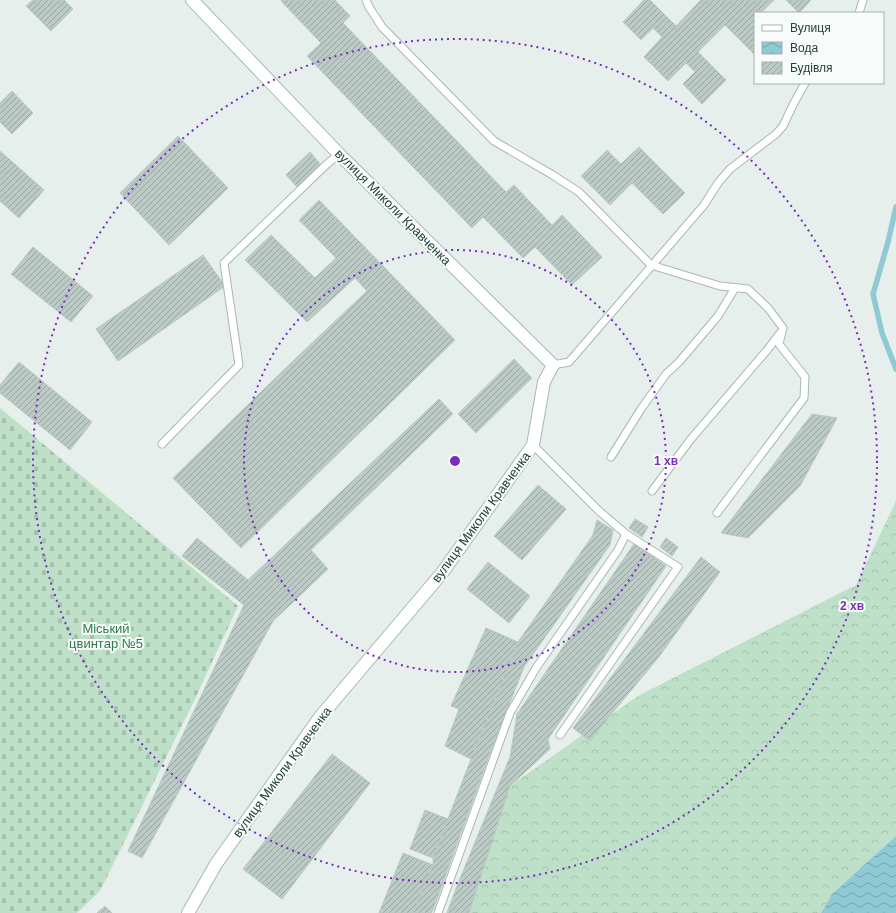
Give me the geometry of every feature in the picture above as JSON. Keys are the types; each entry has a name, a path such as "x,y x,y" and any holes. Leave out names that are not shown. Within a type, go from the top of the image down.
{"street":[{"name":"вулиця Миколи Кравченка","path":"188,913 216,864 320,717 442,573 533,445 544,382 553,365 340,154 192,0"}],"lane":[{"path":"366,0 382,27 494,141 579,192 651,265 720,286 748,289 768,308 783,328"},
{"path":"860,12 864,0"},
{"path":"553,365 569,362 704,205 718,183 730,169 776,134 783,126 804,84"},
{"path":"162,444 239,365 224,263 327,164 340,154"},
{"path":"611,457 641,409 666,374 679,362 718,316 734,288"},
{"path":"652,491 691,439 768,349 783,328"},
{"path":"717,513 804,398 805,377 778,344 783,328"},
{"path":"533,445 598,510 626,534 678,567 560,735"},
{"path":"438,913 510,712 536,668 618,550 626,534"}],"green space":[{"name":"Міський цвинтар №5","path":"0,408 238,606 195,699 100,891 77,913 0,913"},
{"path":"896,501 896,836 832,894 821,913 469,913 510,786 638,696 856,585"}],"water":[{"path":"896,836 896,913 821,913 832,894"}],"building":[{"path":"33,0 64,0 73,9 51,31 26,6"},
{"path":"335,0 350,16 343,23 425,108 390,143 307,56 321,43 281,1"},
{"path":"644,0 650,0 676,26 701,0 774,0 762,12 754,12 754,54 725,25 698,52 726,80 702,104 683,84 695,72 686,63 668,81 644,57 662,37 653,28 641,40 623,22"},
{"path":"786,0 811,0 800,12 798,12"},
{"path":"12,91 33,113 12,134 0,122 0,103"},
{"path":"425,108 506,192 514,185 552,225 562,215 602,257 572,285 535,247 523,258 483,217 472,228 390,143"},
{"path":"178,136 228,188 169,245 120,193"},
{"path":"639,147 685,193 663,214 632,183 610,205 581,176 607,150 621,164"},
{"path":"0,151 44,190 19,218 0,201"},
{"path":"310,152 321,165 298,188 286,175"},
{"path":"319,200 455,340 241,548 173,478 367,291 355,278 307,322 245,260 271,235 315,278 336,258 299,220"},
{"path":"33,247 93,296 71,322 11,274"},
{"path":"203,255 225,286 118,361 96,329"},
{"path":"514,359 532,378 476,433 458,414"},
{"path":"19,362 92,422 70,450 0,393 0,385"},
{"path":"439,399 453,414 311,550 328,569 273,621 142,858 128,851 244,605 182,556 197,538 248,580"},
{"path":"812,414 837,418 800,486 748,538 721,533"},
{"path":"538,485 566,509 522,560 494,536"},
{"path":"635,519 648,527 642,537 629,528"},
{"path":"597,520 613,530 610,545 524,667 493,745 433,910 431,913 413,913 433,865 433,858 471,759 518,642 593,535"},
{"path":"666,538 678,547 672,556 660,547"},
{"path":"634,544 666,566 548,739 550,749 510,786 469,913 447,913 510,757 517,714"},
{"path":"701,557 720,572 658,658 590,741 573,728"},
{"path":"488,562 530,596 509,623 467,589"},
{"path":"486,628 518,642 471,759 445,746 459,709 451,706"},
{"path":"332,754 370,783 282,899 243,869"},
{"path":"425,810 448,819 433,858 410,849"},
{"path":"403,853 433,865 413,913 379,913"},
{"path":"105,906 112,913 97,913"}],"waterway":[{"path":"896,207 888,242 873,294 882,333 896,369"}]}
